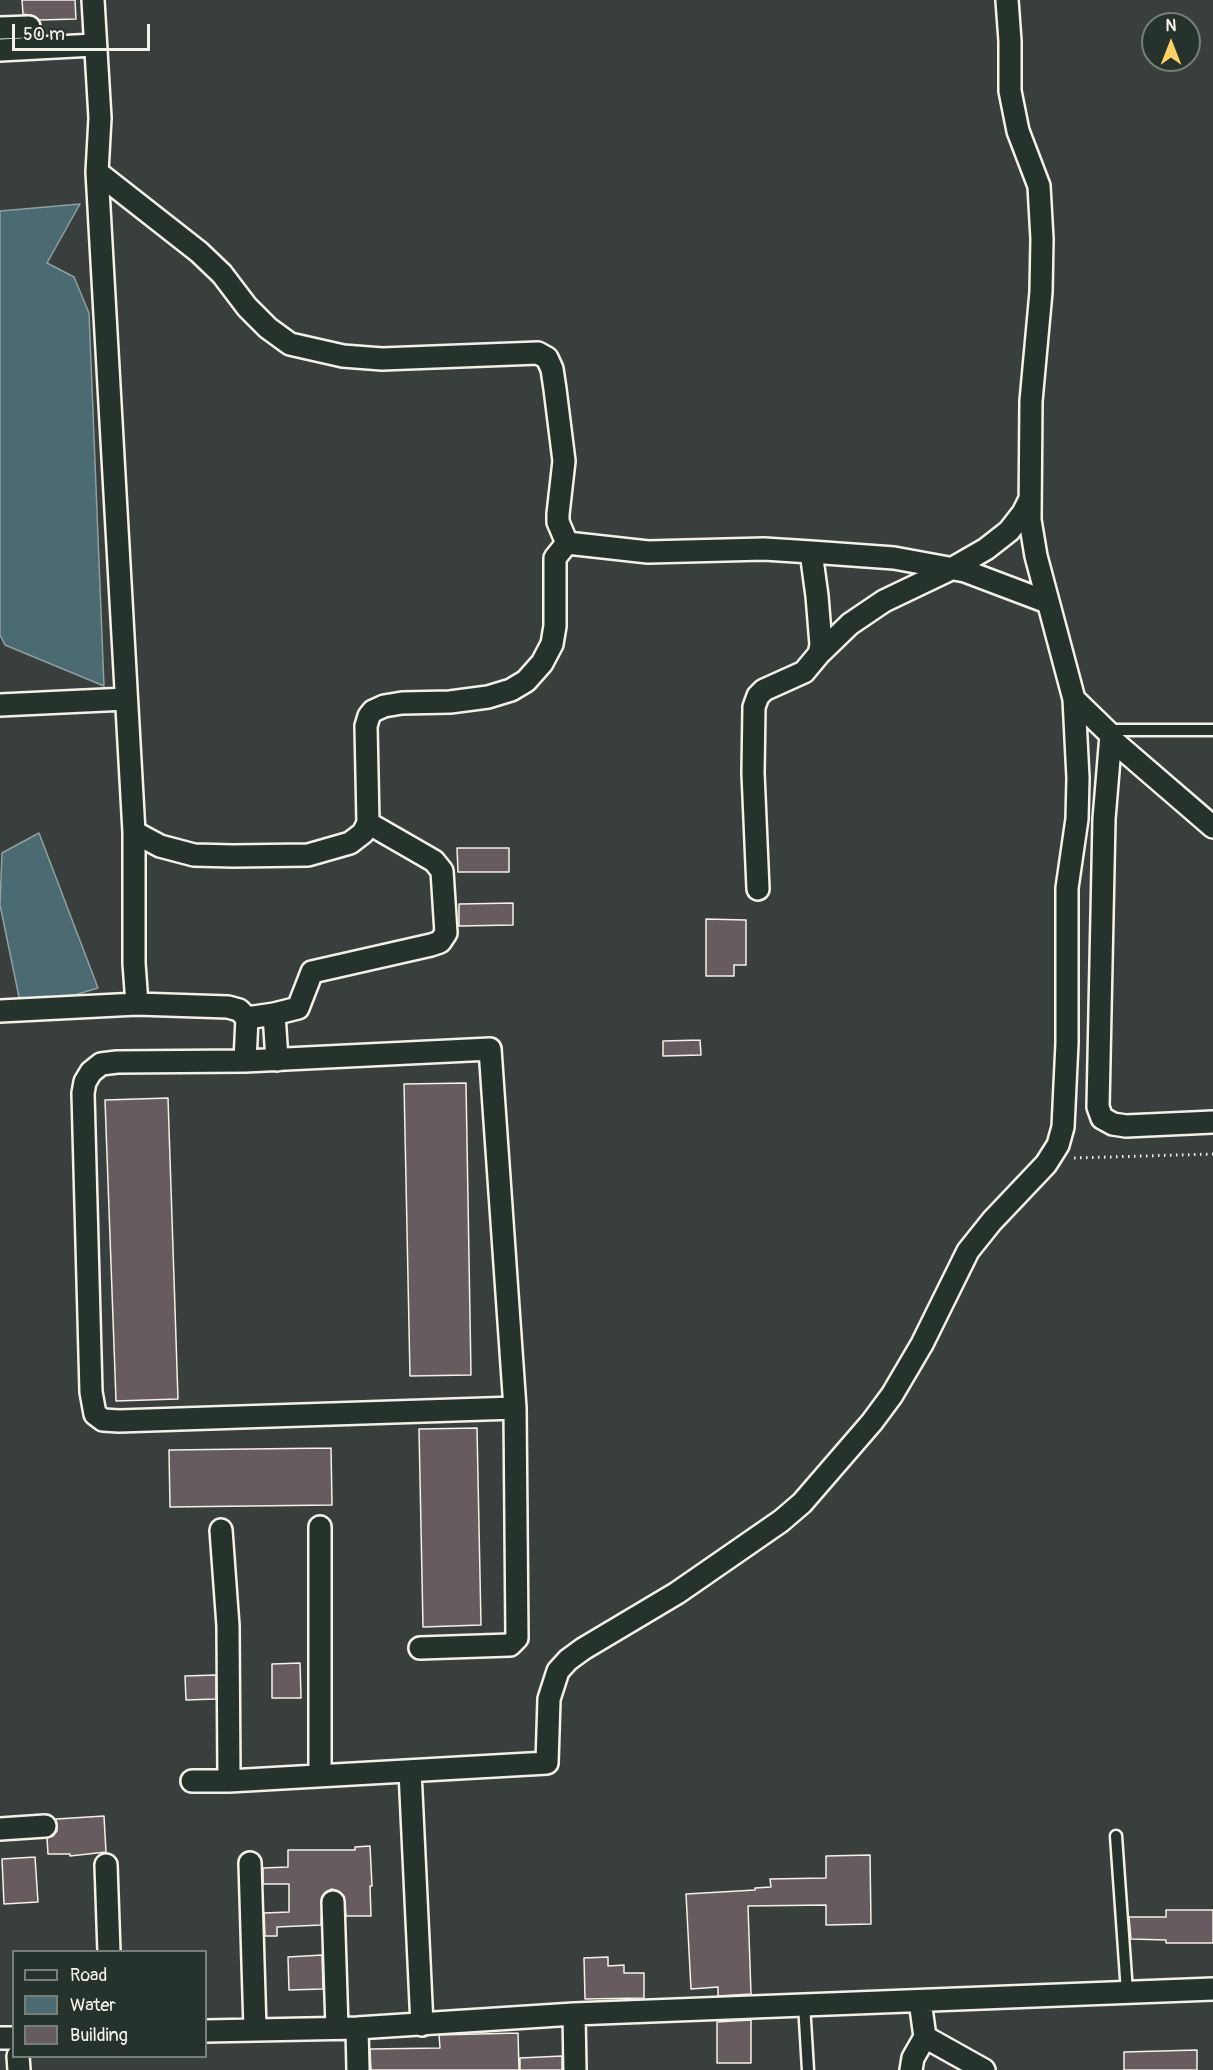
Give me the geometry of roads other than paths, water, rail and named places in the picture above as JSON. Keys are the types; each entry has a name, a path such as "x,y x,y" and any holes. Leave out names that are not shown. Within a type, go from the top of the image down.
{"street":[{"path":"93,0 99,118 97,172 134,832 134,963 137,1004"},
{"path":"192,1781 547,1763 549,1699 558,1671 583,1649 677,1593 781,1521 802,1503 872,1422 892,1395 922,1344 968,1251 992,1221 1031,1182 1058,1145 1063,1127 1066,1088 1067,888 1077,819 1078,778 1074,699 1047,602 1030,520 1031,401 1041,292 1041,209 1039,186 1018,131 1010,91 1007,0"},
{"path":"0,28 29,27"},
{"path":"0,50 94,45"},
{"path":"97,172 199,252 222,274 247,307 268,328 290,344 343,356 382,359 538,353 547,358 552,369 564,461 558,522 567,543"},
{"path":"758,889 753,773 753,706 758,696 764,690 804,672 850,624 884,601 953,568 986,549 1009,531 1023,513 1030,499"},
{"path":"567,543 648,552 764,549 894,558 965,571 1047,602"},
{"path":"134,832 160,846 194,855 308,855 350,843 363,833 368,823 366,726 369,716 384,706 488,698 511,690 526,681 542,663 552,644 555,626 555,558 567,543"},
{"path":"811,552 821,645 819,654"},
{"path":"0,705 126,699"},
{"path":"1074,699 1213,827"},
{"path":"1110,734 1104,819 1098,1107 1102,1118 1113,1124 1126,1126 1213,1122"},
{"path":"0,1011 137,1004 228,1007 239,1010 247,1017 274,1014 298,1008 312,972 440,942 446,933 442,872 434,861 368,823"},
{"path":"274,1014 277,1060"},
{"path":"245,1061 247,1017"},
{"path":"420,1648 510,1645 518,1638 515,1408 490,1049 277,1060 117,1062 101,1064 91,1072 85,1082 83,1093 91,1380 92,1405 95,1414 103,1420 119,1421 515,1408"},
{"path":"320,1527 320,1774"},
{"path":"221,1530 228,1626 229,1780"},
{"path":"410,1770 422,2025"},
{"path":"0,1829 45,1826"},
{"path":"250,1863 255,2029"},
{"path":"106,1865 109,1950"},
{"path":"333,1902 347,2028 358,2070"},
{"path":"207,2031 422,2025 574,2014 1213,1989"},
{"path":"911,2070 913,2058 925,2037 920,2001"},
{"path":"574,2014 575,2070"},
{"path":"925,2037 984,2070"}],"lane":[{"path":"1110,734 1213,730"},
{"path":"1116,1836 1126,1992"},
{"path":"804,2004 808,2070"}],"water":[{"path":"80,204 47,263 74,277 89,313 104,686 5,645 0,635 0,211"},
{"path":"39,833 98,988 51,1002 19,997 0,905 2,853"}]}
